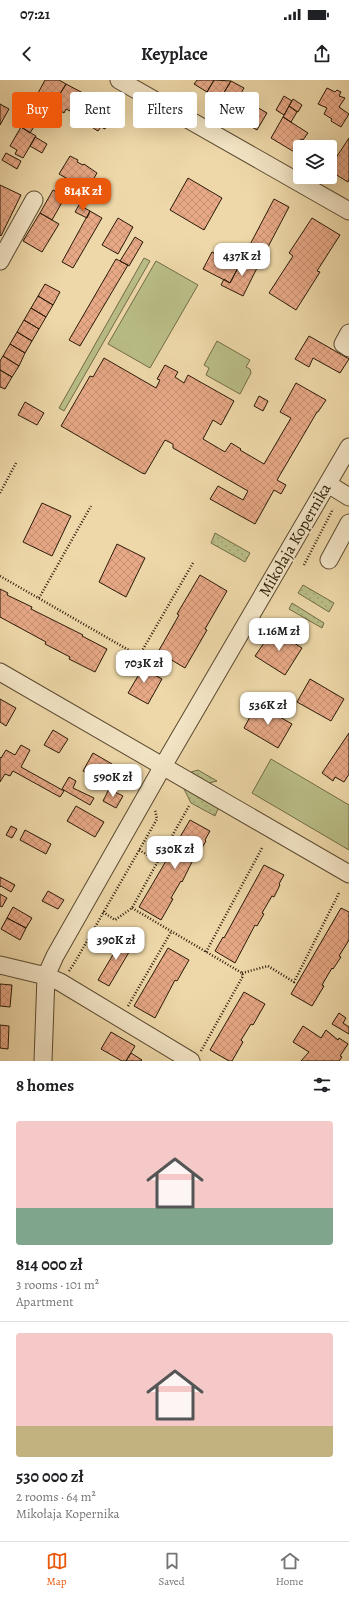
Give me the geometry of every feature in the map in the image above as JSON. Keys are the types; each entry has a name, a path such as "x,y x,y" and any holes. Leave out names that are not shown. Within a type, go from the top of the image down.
{"street":[{"path":"118,80 349,212"},
{"path":"0,261 34,200"},
{"path":"349,333 343,344 349,348"},
{"name":"Mikołaja Kopernika","path":"43,1061 55,956 163,766 349,447"},
{"path":"328,484 346,496"},
{"path":"329,560 349,523"},
{"path":"0,672 349,874"},
{"path":"0,965 53,979 120,1018 195,1058"}],"path":[{"path":"0,493 16,464"},
{"path":"304,565 335,504 346,496"},
{"path":"39,598 91,506"},
{"path":"0,576 138,656 193,563"},
{"path":"53,979 75,962 157,819 154,805"},
{"path":"103,912 115,920 132,908 189,806"},
{"path":"206,952 262,848"},
{"path":"139,850 158,861"},
{"path":"132,908 242,973 268,966 294,982 339,893"},
{"path":"120,1018 171,932"},
{"path":"195,1058 243,976 242,973"}],"green space":[{"path":"144,258 150,261 64,411 59,408"},
{"path":"156,261 198,285 150,368 108,344"},
{"path":"217,341 250,360 246,367 250,369 251,373 240,394 206,375 209,368 204,365"},
{"path":"215,533 250,553 245,562 211,543"},
{"path":"303,585 334,603 329,612 298,593"},
{"path":"292,603 324,623 322,628 289,609"},
{"path":"271,759 349,805 349,850 252,793"},
{"path":"198,770 217,781 209,783 191,772"},
{"path":"183,787 218,807 215,816 191,803"}],"building":[{"path":"45,80 59,80 66,84 61,92 39,92"},
{"path":"197,80 214,80 207,92 194,84"},
{"path":"214,80 231,81 224,92 207,92"},
{"path":"231,81 244,88 242,92 224,92"},
{"path":"66,84 81,92 70,92 70,111 66,109 64,113 62,112 61,92"},
{"path":"327,88 335,92 337,90 341,92 339,96 345,98 339,107 349,114 341,127 331,121 332,119 324,114 327,108 318,104"},
{"path":"284,96 292,101 284,115 276,110"},
{"path":"293,99 302,105 298,112 289,106"},
{"path":"0,104 9,109 0,125"},
{"path":"289,106 297,112 291,122 283,117"},
{"path":"259,108 267,113 259,127"},
{"path":"283,117 308,133 303,140 293,140 293,151 271,138"},
{"path":"20,128 36,136 23,158 15,154 17,150 10,146"},
{"path":"22,128 33,128 30,133"},
{"path":"93,128 100,128 98,131"},
{"path":"35,137 47,144 42,153 30,146"},
{"path":"349,138 348,182 337,175 337,156"},
{"path":"6,153 21,161 17,169 2,160"},
{"path":"70,156 78,160 77,162 83,165 84,164 97,173 87,190 59,174"},
{"path":"188,178 222,198 204,230 170,210"},
{"path":"0,185 21,195 1,236 0,235"},
{"path":"53,190 65,197 52,220 40,213"},
{"path":"274,199 289,207 259,264 244,256"},
{"path":"79,205 90,211 87,218 75,212"},
{"path":"90,211 102,218 73,268 62,262"},
{"path":"40,213 59,224 42,252 23,241"},
{"path":"118,218 133,227 118,254 102,245"},
{"path":"312,218 340,235 317,271 320,272 296,310 269,293 293,256 289,253"},
{"path":"135,237 143,242 129,266 120,261"},
{"path":"212,252 239,266 230,283 203,269"},
{"path":"244,256 259,264 243,296 221,285 224,279 230,283"},
{"path":"116,259 128,265 80,346 69,340"},
{"path":"45,284 60,292 53,305 38,296"},
{"path":"38,296 53,305 46,317 31,308"},
{"path":"31,308 46,317 39,329 24,320"},
{"path":"24,320 39,329 32,341 17,332"},
{"path":"17,332 32,341 25,353 10,344"},
{"path":"309,336 349,359 340,373 313,358 309,367 295,359"},
{"path":"10,344 25,353 19,366 3,356"},
{"path":"3,356 19,366 12,377 0,370 0,361"},
{"path":"104,358 156,388 160,380 157,379 165,365 178,372 175,377 184,383 188,375 234,401 221,425 213,420 203,439 225,452 231,443 264,464 291,418 280,412 296,383 326,400 317,412 277,480 286,485 281,494 274,490 255,524 210,499 218,486 243,500 248,491 173,448 173,444 165,440 145,474 61,426 90,376 93,377"},
{"path":"0,370 12,377 5,389 0,387"},
{"path":"259,396 268,401 263,411 254,406"},
{"path":"25,402 44,413 37,425 18,415"},
{"path":"42,503 71,516 52,556 23,542"},
{"path":"117,544 145,558 126,597 99,582"},
{"path":"200,575 227,591 185,668 158,652 179,615 177,614"},
{"path":"0,589 8,593 7,595 32,607 31,609 83,635 82,636 107,649 95,672 69,659 70,657 45,644 46,642 0,617"},
{"path":"273,630 302,648 285,675 255,656"},
{"path":"135,664 162,679 148,704 128,693 138,676 131,672"},
{"path":"310,679 344,699 331,721 297,702"},
{"path":"0,699 16,708 6,726 0,722"},
{"path":"257,704 292,724 278,748 244,728"},
{"path":"53,730 68,739 59,753 44,745"},
{"path":"349,733 349,774 344,782 335,777 333,781 322,773"},
{"path":"21,745 30,750 21,767 64,791 60,797 13,771 10,776 5,774 0,782 0,757 1,758 6,750 15,755"},
{"path":"93,753 112,764 102,782 83,771"},
{"path":"69,777 76,781 73,788 94,798 90,805 62,789"},
{"path":"109,789 123,796 116,808 103,801"},
{"path":"76,806 104,822 95,837 67,821"},
{"path":"190,820 210,831 205,840 206,841 199,853 197,852 182,882 181,881 171,898 173,899 161,920 139,907"},
{"path":"11,826 17,829 12,838 6,835"},
{"path":"25,830 51,844 46,854 20,840"},
{"path":"264,865 284,875 274,897 272,896 262,913 264,914 257,926 255,925 235,963 215,951 223,937 224,938"},
{"path":"0,877 15,885 11,892 1,886 0,887"},
{"path":"48,891 64,900 58,909 42,901"},
{"path":"0,894 7,898 2,907 0,906"},
{"path":"13,907 32,918 26,928 7,918"},
{"path":"341,908 349,912 349,940 339,956 341,957 333,969 332,968 322,985 324,986 312,1006 291,994"},
{"path":"7,918 26,928 20,940 1,929"},
{"path":"124,936 135,942 109,986 98,980"},
{"path":"168,948 189,960 177,981 175,980 155,1018 134,1006"},
{"path":"0,984 12,985 10,1007 0,1006"},
{"path":"244,992 265,1004 253,1025 251,1024 241,1040 243,1042 232,1061 229,1061 210,1050"},
{"path":"339,1013 346,1018 343,1023 349,1027 349,1034 332,1024"},
{"path":"0,1025 9,1026 8,1049 0,1048"},
{"path":"303,1026 321,1038 326,1030 338,1040 339,1038 348,1044 340,1056 342,1057 339,1061 301,1061 309,1052 293,1042"},
{"path":"111,1032 135,1046 126,1061 122,1061 101,1049"},
{"path":"131,1053 142,1060 126,1061"}]}
